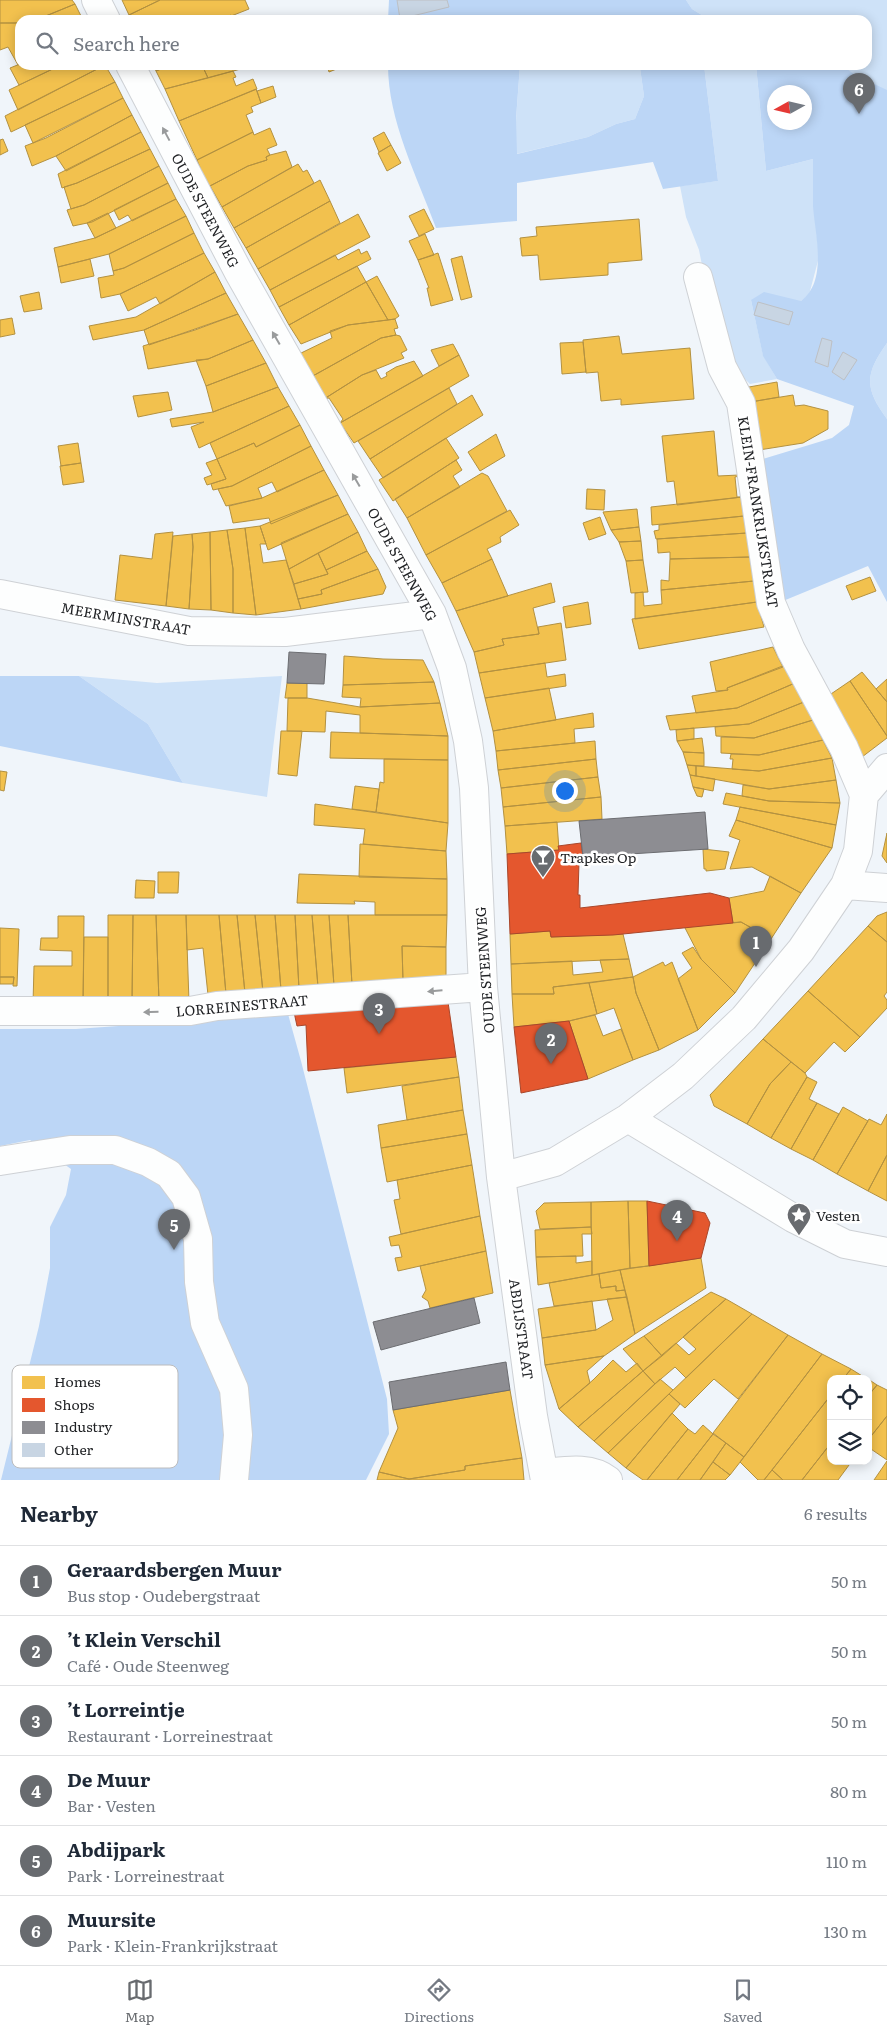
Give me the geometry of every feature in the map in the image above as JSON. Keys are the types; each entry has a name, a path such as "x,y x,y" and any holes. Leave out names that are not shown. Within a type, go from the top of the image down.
{"street":[{"path":"96,0 104,15"},
{"name":"OUDE STEENWEG","path":"133,70 238,271 432,614 452,668 468,741 474,788 483,987 501,1177"},
{"name":"KLEIN-FRANKRIJKSTRAAT","path":"698,277 722,367 741,403 771,603 791,650 844,748 864,795"},
{"name":"MEERMINSTRAAT","path":"0,594 189,631 285,632 432,614"},
{"path":"501,1177 555,1162 628,1118 683,1076 744,1018 801,950 844,885 858,851 864,795 887,768"},
{"path":"844,885 887,888"},
{"name":"LORREINESTRAAT","path":"0,1011 190,1011 245,1004 483,987"},
{"path":"628,1118 793,1218 846,1244 887,1252"},
{"path":"0,1161 70,1150 115,1150 148,1162 169,1174 186,1197 198,1239 199,1282 205,1323 234,1389 238,1435 234,1480"},
{"name":"ABDIJSTRAAT","path":"501,1177 544,1476"},
{"path":"544,1476 577,1470 601,1475 608,1480"}],"shaded area":[{"path":"389,0 686,0 692,9 702,15 388,15"},
{"path":"686,0 887,0 887,163 812,98 812,85 797,85 780,70 872,70 872,15 702,15 692,9"},
{"path":"388,70 520,70 516,119 517,154 588,137 616,124 635,119 644,96 640,70 705,70 718,181 663,189 653,162 517,183 517,221 436,228 398,127 389,86"},
{"path":"520,70 640,70 644,96 635,119 616,124 588,137 516,154"},
{"path":"705,70 756,70 766,171 813,159 814,207 819,257 809,295 801,301 751,300 763,355 777,379 750,384 732,367 707,290 699,250 686,217 680,186 718,181"},
{"path":"756,70 848,70 887,90 887,343 874,364 870,381 874,398 887,419 887,602 868,566 783,601 756,461 832,438 849,425 854,406 777,379 763,356 751,300 764,292 801,301 809,292 815,282 818,257 813,206 813,159 766,171"},
{"path":"887,343 887,419 874,398 870,381 874,364"},
{"path":"0,676 79,676 148,724 183,783 0,746"},
{"path":"79,676 157,683 282,676 267,797 183,783 148,724"},
{"path":"288,1014 387,1399 389,1434 366,1480 1,1480 12,1435 12,1468 178,1468 178,1365 29,1365 50,1268 50,1227 66,1195 71,1169 30,1140 0,1146 0,1029 76,1029"}],"building: Homes":[{"path":"0,0 72,0 75,4 48,15 15,15 15,23 0,23"},
{"path":"122,0 160,0 129,15"},
{"path":"160,0 245,0 249,9 234,15 129,15"},
{"path":"75,4 80,15 48,15"},
{"path":"0,23 15,23 15,60 8,47 0,50"},
{"path":"15,66 15,70 50,70 19,85 10,68"},
{"path":"51,70 95,70 18,110 9,90"},
{"path":"95,70 108,70 115,82 11,132 5,116"},
{"path":"204,70 208,78 165,89 156,71"},
{"path":"204,70 237,70 208,78"},
{"path":"233,71 236,77 233,78 236,86 253,79 257,89 179,121 165,89"},
{"path":"115,82 123,98 33,143 25,125"},
{"path":"273,86 276,97 261,103 257,91"},
{"path":"256,89 261,103 251,107 253,112 246,115 253,132 197,160 179,121"},
{"path":"123,98 132,115 56,156 32,166 25,146 46,138"},
{"path":"132,115 141,132 66,171 56,156"},
{"path":"270,128 277,145 267,149 270,155 266,157 267,160 248,166 208,187 197,160 253,132 254,135"},
{"path":"141,132 150,149 77,183 62,188 58,174"},
{"path":"384,132 391,145 379,152 373,138"},
{"path":"3,139 8,151 0,155 0,140"},
{"path":"391,145 401,163 387,171 378,153"},
{"path":"150,149 159,166 84,205 71,209 64,187 77,183"},
{"path":"286,151 292,167 222,207 210,186 248,166 267,160 266,157 270,155"},
{"path":"298,164 303,172 307,170 314,183 234,228 222,207"},
{"path":"159,166 168,183 92,222 73,226 67,210 84,205"},
{"path":"320,180 330,201 246,248 234,228"},
{"path":"168,183 176,199 132,221 128,215 119,220 114,210"},
{"path":"176,199 186,216 109,254 58,267 54,248 95,238"},
{"path":"330,201 340,223 258,269 246,248"},
{"path":"424,209 434,229 419,236 409,216"},
{"path":"108,213 116,228 95,238 87,223"},
{"path":"358,214 370,237 270,290 258,269"},
{"path":"186,216 194,233 124,268 113,271 109,254"},
{"path":"639,219 642,260 608,263 608,275 540,280 538,255 522,256 520,238 537,236 536,227"},
{"path":"194,233 204,253 120,294 101,298 98,278 114,275 113,271 124,268"},
{"path":"425,234 434,255 418,260 409,241"},
{"path":"359,249 361,254 367,251 371,259 279,307 270,290 335,255 338,260"},
{"path":"204,253 215,272 160,304 156,297 128,311 120,294"},
{"path":"438,253 453,300 431,306 427,288 429,288 418,260"},
{"path":"462,256 472,297 461,300 451,259"},
{"path":"90,259 94,276 61,283 58,267"},
{"path":"357,266 366,282 289,325 279,307"},
{"path":"215,272 226,293 144,330 93,340 89,326 136,317"},
{"path":"377,276 399,316 395,319 388,320 366,282"},
{"path":"366,282 388,320 348,325 301,344 289,325"},
{"path":"39,292 42,309 24,312 20,296"},
{"path":"226,293 238,314 149,345 144,330"},
{"path":"238,314 253,340 208,359 148,369 143,346"},
{"path":"12,318 15,334 0,337 0,320"},
{"path":"395,319 398,328 394,329 396,335 381,338 311,377 297,355 332,338 330,331 348,325"},
{"path":"400,336 407,350 401,353 404,358 362,375 324,399 311,377 381,338"},
{"path":"619,336 622,354 690,348 694,399 621,405 621,399 601,401 598,372 586,373 583,340"},
{"path":"253,340 266,363 206,386 196,360 208,359"},
{"path":"583,342 586,372 562,374 560,343"},
{"path":"453,344 459,355 439,366 431,350"},
{"path":"459,355 469,376 354,443 340,423"},
{"path":"414,361 423,376 340,423 343,419 329,398 324,399 362,375 376,370 381,379 387,376 386,373 396,367"},
{"path":"266,363 278,387 213,412 206,386"},
{"path":"777,382 779,397 751,402 749,387"},
{"path":"278,387 289,406 199,448 191,427 204,422 172,427 170,419 213,412"},
{"path":"449,388 457,404 370,459 358,441"},
{"path":"168,392 172,410 138,417 133,396"},
{"path":"472,395 483,415 383,478 370,459"},
{"path":"793,395 795,406 804,405 828,411 828,429 803,443 759,450 750,402"},
{"path":"289,406 300,425 256,447 254,443 217,459 210,443"},
{"path":"300,425 311,446 232,486 213,490 211,484 226,479 217,459 254,443 256,447"},
{"path":"714,431 718,476 739,475 735,477 737,497 742,497 677,505 674,481 667,482 662,436"},
{"path":"496,434 505,456 480,471 468,452"},
{"path":"446,438 459,458 393,501 379,480"},
{"path":"78,443 81,463 61,466 58,446"},
{"path":"311,446 324,470 277,492 272,482 258,488 262,498 226,506 218,489 232,486"},
{"path":"217,459 226,479 207,485 204,478 212,475 206,463"},
{"path":"456,460 462,470 453,476 460,487 407,518 395,499"},
{"path":"81,463 84,482 63,485 60,466"},
{"path":"324,470 338,495 271,524 269,518 233,523 229,506 262,498"},
{"path":"482,473 488,476 507,511 426,555 407,518"},
{"path":"587,489 605,490 604,510 586,509"},
{"path":"338,495 348,514 268,550 260,526"},
{"path":"742,497 744,516 652,525 651,507"},
{"path":"637,509 639,527 611,530 603,512"},
{"path":"510,510 519,525 500,537 501,542 487,549 492,559 442,583 426,555"},
{"path":"348,514 358,532 289,569 281,543"},
{"path":"744,516 747,533 656,539 654,531 659,530 659,525"},
{"path":"600,517 606,534 589,540 583,523"},
{"path":"260,526 266,544 260,544 263,563 286,560 301,609 256,615 245,528"},
{"path":"639,527 641,541 619,542 611,530"},
{"path":"245,528 256,615 233,613 233,569 227,530"},
{"path":"227,530 233,569 233,613 211,610 210,532"},
{"path":"173,532 166,606 115,600 120,555 152,559 155,534"},
{"path":"210,532 211,610 189,609 193,547 192,534"},
{"path":"358,532 367,551 326,570 318,553"},
{"path":"747,533 750,557 670,559 670,552 658,553 657,539"},
{"path":"192,534 193,547 189,609 166,606 173,536"},
{"path":"641,541 643,560 626,561 619,542"},
{"path":"367,551 378,569 321,590 322,594 298,599 294,584 328,574 326,570"},
{"path":"318,553 328,574 294,584 289,569"},
{"path":"750,557 754,581 661,590 661,580 669,581 670,559"},
{"path":"492,559 508,596 456,611 442,583"},
{"path":"643,560 648,592 631,593 626,561"},
{"path":"378,569 386,587 383,594 301,609 298,599 322,594 321,590"},
{"path":"870,577 876,591 852,600 846,586"},
{"path":"754,581 757,602 635,619 635,593 643,592 644,606 662,604 661,590"},
{"path":"551,583 555,602 533,608 539,634 502,639 504,645 474,652 456,611"},
{"path":"588,602 591,624 566,628 563,607"},
{"path":"757,602 764,627 639,649 632,619"},
{"path":"561,623 566,660 479,673 474,652 504,645 502,639 539,634 538,627"},
{"path":"773,647 783,667 727,688 728,690 716,691 710,662"},
{"path":"344,656 423,660 434,682 343,685"},
{"path":"545,663 547,677 565,674 566,686 485,698 479,673"},
{"path":"785,665 795,683 737,708 696,713 692,696 728,690 727,688"},
{"path":"862,672 887,702 887,736 850,681"},
{"path":"887,679 887,702 876,689"},
{"path":"850,681 887,736 887,738 862,757 828,696"},
{"path":"434,682 440,703 360,707 361,698 342,697 343,685"},
{"path":"287,683 307,683 307,698 285,698"},
{"path":"795,683 804,702 749,724 670,730 666,716 737,708"},
{"path":"549,688 556,720 493,731 485,698"},
{"path":"288,698 307,698 360,707 440,703 448,736 360,733 360,715 326,711 325,732 287,731"},
{"path":"804,702 813,720 754,738 716,736 715,727 749,724"},
{"path":"593,713 594,727 574,729 575,743 496,751 493,731"},
{"path":"813,720 823,740 759,755 721,753 721,737 754,738"},
{"path":"694,728 694,739 677,741 676,730"},
{"path":"281,731 302,731 297,776 278,774"},
{"path":"331,732 448,736 448,760 330,758"},
{"path":"702,738 704,753 683,752 677,741"},
{"path":"823,740 832,758 759,771 732,769 733,759 730,759 731,754 759,755"},
{"path":"595,741 596,759 498,770 496,751"},
{"path":"683,752 704,753 704,766 687,765"},
{"path":"832,758 836,780 769,789 696,776 696,766 759,771"},
{"path":"384,759 448,760 448,823 376,812 380,782 384,783"},
{"path":"596,759 598,777 501,788 498,770"},
{"path":"687,765 696,766 696,776 690,775"},
{"path":"0,771 7,772 4,791 0,790"},
{"path":"690,775 715,779 713,791 693,787"},
{"path":"598,777 601,797 503,807 501,788"},
{"path":"836,780 840,803 769,801 742,796 743,785 769,789"},
{"path":"355,786 379,789 376,812 352,809"},
{"path":"693,787 704,789 702,797 697,796"},
{"path":"726,793 769,801 840,803 836,825 723,804"},
{"path":"601,797 602,819 505,826 503,807"},
{"path":"315,804 448,823 446,851 363,844 365,829 314,825"},
{"path":"740,807 836,825 832,848 736,820"},
{"path":"736,820 832,848 801,893 752,867 730,869 740,840 729,836"},
{"path":"557,822 559,850 507,854 505,826"},
{"path":"887,833 887,863 882,856"},
{"path":"360,844 446,851 447,879 359,877"},
{"path":"703,849 729,852 725,869 706,871 704,869"},
{"path":"158,872 179,872 178,893 158,893"},
{"path":"299,874 447,879 447,915 375,915 375,902 354,901 355,904 297,903"},
{"path":"770,876 801,893 771,939 741,922 733,923 729,898 764,891"},
{"path":"136,880 155,881 154,898 135,898"},
{"path":"887,912 887,942 868,926 877,916"},
{"path":"108,915 133,915 132,1003 108,1004"},
{"path":"133,915 156,915 159,1002 132,1003"},
{"path":"156,915 186,915 189,1002 159,1002"},
{"path":"186,915 219,915 226,994 208,995 203,948 187,950"},
{"path":"219,915 237,915 245,993 226,994"},
{"path":"237,915 255,915 263,992 245,993"},
{"path":"255,915 275,915 281,990 263,992"},
{"path":"275,915 295,915 299,989 281,990"},
{"path":"295,915 312,915 318,987 299,989"},
{"path":"312,915 329,915 334,986 318,987"},
{"path":"329,915 348,915 352,985 334,986"},
{"path":"348,915 447,915 446,947 402,946 403,981 352,985"},
{"path":"58,916 84,916 83,1004 33,1004 34,966 72,966 72,951 40,950 41,938 58,938"},
{"path":"741,922 771,939 735,993 701,959 684,926"},
{"path":"868,926 887,942 887,992 884,996 887,1000 887,1008 860,1037 808,991"},
{"path":"0,928 19,929 17,986 13,986 14,977 0,977"},
{"path":"550,931 551,937 623,934 629,959 511,964 510,934"},
{"path":"84,937 108,937 108,1004 83,1004"},
{"path":"402,946 446,947 446,982 403,981"},
{"path":"693,947 701,959 735,993 698,1030 678,979 692,968 682,953"},
{"path":"629,959 633,977 553,987 554,994 512,994 511,964 572,961 573,975 603,972 600,960"},
{"path":"663,962 665,966 672,962 698,1030 659,1050 636,993 633,977"},
{"path":"0,977 14,977 13,984 0,984"},
{"path":"633,977 636,993 659,1050 633,1060 614,1008 597,1014 589,983"},
{"path":"589,983 597,1014 569,1021 514,1027 512,994 554,994 553,987"},
{"path":"808,991 860,1037 845,1052 834,1042 805,1073 763,1039"},
{"path":"595,1015 603,1036 621,1029 633,1060 588,1079 569,1021"},
{"path":"763,1039 791,1062 770,1084 747,1124 714,1106 710,1095"},
{"path":"456,1057 459,1077 347,1093 344,1068"},
{"path":"791,1062 805,1073 807,1077 771,1138 747,1124 770,1084"},
{"path":"459,1077 463,1110 407,1120 402,1086"},
{"path":"807,1077 817,1082 809,1099 817,1103 791,1149 771,1138"},
{"path":"817,1103 839,1114 813,1160 791,1149"},
{"path":"843,1107 868,1121 837,1174 813,1160"},
{"path":"463,1110 467,1134 381,1148 378,1125"},
{"path":"887,1114 887,1155 868,1191 837,1174 869,1119 881,1125"},
{"path":"467,1134 472,1165 387,1182 381,1148"},
{"path":"887,1155 887,1201 868,1191"},
{"path":"472,1165 480,1216 401,1234 394,1200 400,1199 397,1180"},
{"path":"628,1201 630,1268 592,1275 591,1202"},
{"path":"628,1201 647,1201 649,1266 630,1268"},
{"path":"591,1202 591,1227 540,1229 536,1211 544,1203"},
{"path":"480,1216 486,1251 398,1271 395,1258 402,1257 399,1245 391,1246 389,1237"},
{"path":"591,1227 592,1234 582,1234 583,1256 536,1257 535,1230"},
{"path":"486,1251 493,1293 430,1308 428,1301 422,1297 426,1290 420,1266"},
{"path":"576,1256 576,1263 592,1261 592,1275 538,1285 536,1257"},
{"path":"701,1258 706,1288 635,1334 620,1270"},
{"path":"620,1270 625,1290 616,1291 616,1286 601,1288 599,1274"},
{"path":"599,1274 601,1288 616,1286 616,1291 625,1290 627,1297 554,1306 549,1283"},
{"path":"711,1292 726,1299 662,1356 644,1336"},
{"path":"627,1297 635,1334 604,1356 545,1365 542,1338 596,1330 613,1320 607,1299"},
{"path":"726,1299 752,1314 686,1378 675,1367 655,1384 643,1371 676,1343 689,1355 696,1349 683,1337"},
{"path":"592,1301 596,1330 542,1338 538,1309"},
{"path":"752,1314 788,1335 738,1399 714,1379 685,1408 669,1394"},
{"path":"788,1335 822,1354 744,1457 713,1433"},
{"path":"644,1336 662,1356 643,1371 623,1349"},
{"path":"822,1354 851,1369 846,1375 827,1375 827,1400 764,1480 758,1480 740,1462"},
{"path":"604,1356 587,1371 590,1383 559,1409 545,1365"},
{"path":"613,1360 626,1372 637,1363 643,1371 578,1427 559,1409"},
{"path":"851,1369 861,1375 846,1375"},
{"path":"643,1371 655,1384 594,1441 578,1427"},
{"path":"660,1379 673,1390 608,1453 594,1441"},
{"path":"872,1382 877,1385 872,1391"},
{"path":"877,1385 887,1390 887,1416 872,1435 872,1420 872,1391"},
{"path":"510,1390 522,1458 465,1466 465,1470 409,1479 379,1472 398,1428 393,1410"},
{"path":"669,1394 680,1404 626,1468 608,1453"},
{"path":"827,1400 827,1448 802,1480 783,1480 772,1470"},
{"path":"672,1413 688,1429 647,1480 643,1480 626,1468"},
{"path":"887,1416 887,1460 872,1450 872,1435"},
{"path":"703,1425 713,1434 677,1480 647,1480 688,1429 695,1434"},
{"path":"713,1434 726,1443 700,1480 677,1480"},
{"path":"726,1443 744,1457 730,1475 713,1462"},
{"path":"827,1448 827,1465 849,1465 838,1480 802,1480"},
{"path":"522,1458 524,1480 377,1480 379,1472 409,1479 465,1470 465,1466"},
{"path":"887,1461 887,1480 874,1480"},
{"path":"713,1462 730,1475 725,1480 700,1480"},
{"path":"772,1470 783,1480 764,1480"}],"building: Shops":[{"name":"Trapkes Op","path":"581,843 584,862 579,862 578,895 580,895 580,908 710,893 729,898 733,923 613,935 551,937 550,931 510,934 507,854 559,850 558,846"},
{"path":"413,1002 448,1002 456,1057 308,1071 306,1025 297,1026 294,1012 413,1006"},
{"path":"569,1021 588,1079 521,1093 514,1027"},
{"path":"647,1201 705,1213 710,1223 701,1258 649,1266"}],"building: Industry":[{"path":"289,652 326,654 324,684 287,683"},
{"path":"705,812 708,849 583,857 579,821"},
{"path":"474,1298 480,1323 381,1350 373,1322"},
{"path":"506,1362 510,1390 393,1410 389,1382"}],"building: Other":[{"path":"397,0 447,0 449,7 416,15 399,15"},
{"path":"758,302 793,312 789,325 754,315"},
{"path":"822,338 832,341 828,367 815,362"},
{"path":"843,352 857,360 844,380 832,372"}],"place":[{"name":"Muursite","path":"859,114"},
{"name":"Trapkes Op","path":"543,878"},
{"name":"Geraardsbergen Muur","path":"756,967"},
{"name":"’t Lorreintje","path":"379,1034"},
{"name":"’t Klein Verschil","path":"551,1064"},
{"name":"Vesten","path":"799,1236"},
{"name":"De Muur","path":"677,1241"},
{"name":"Abdijpark","path":"174,1250"}]}
